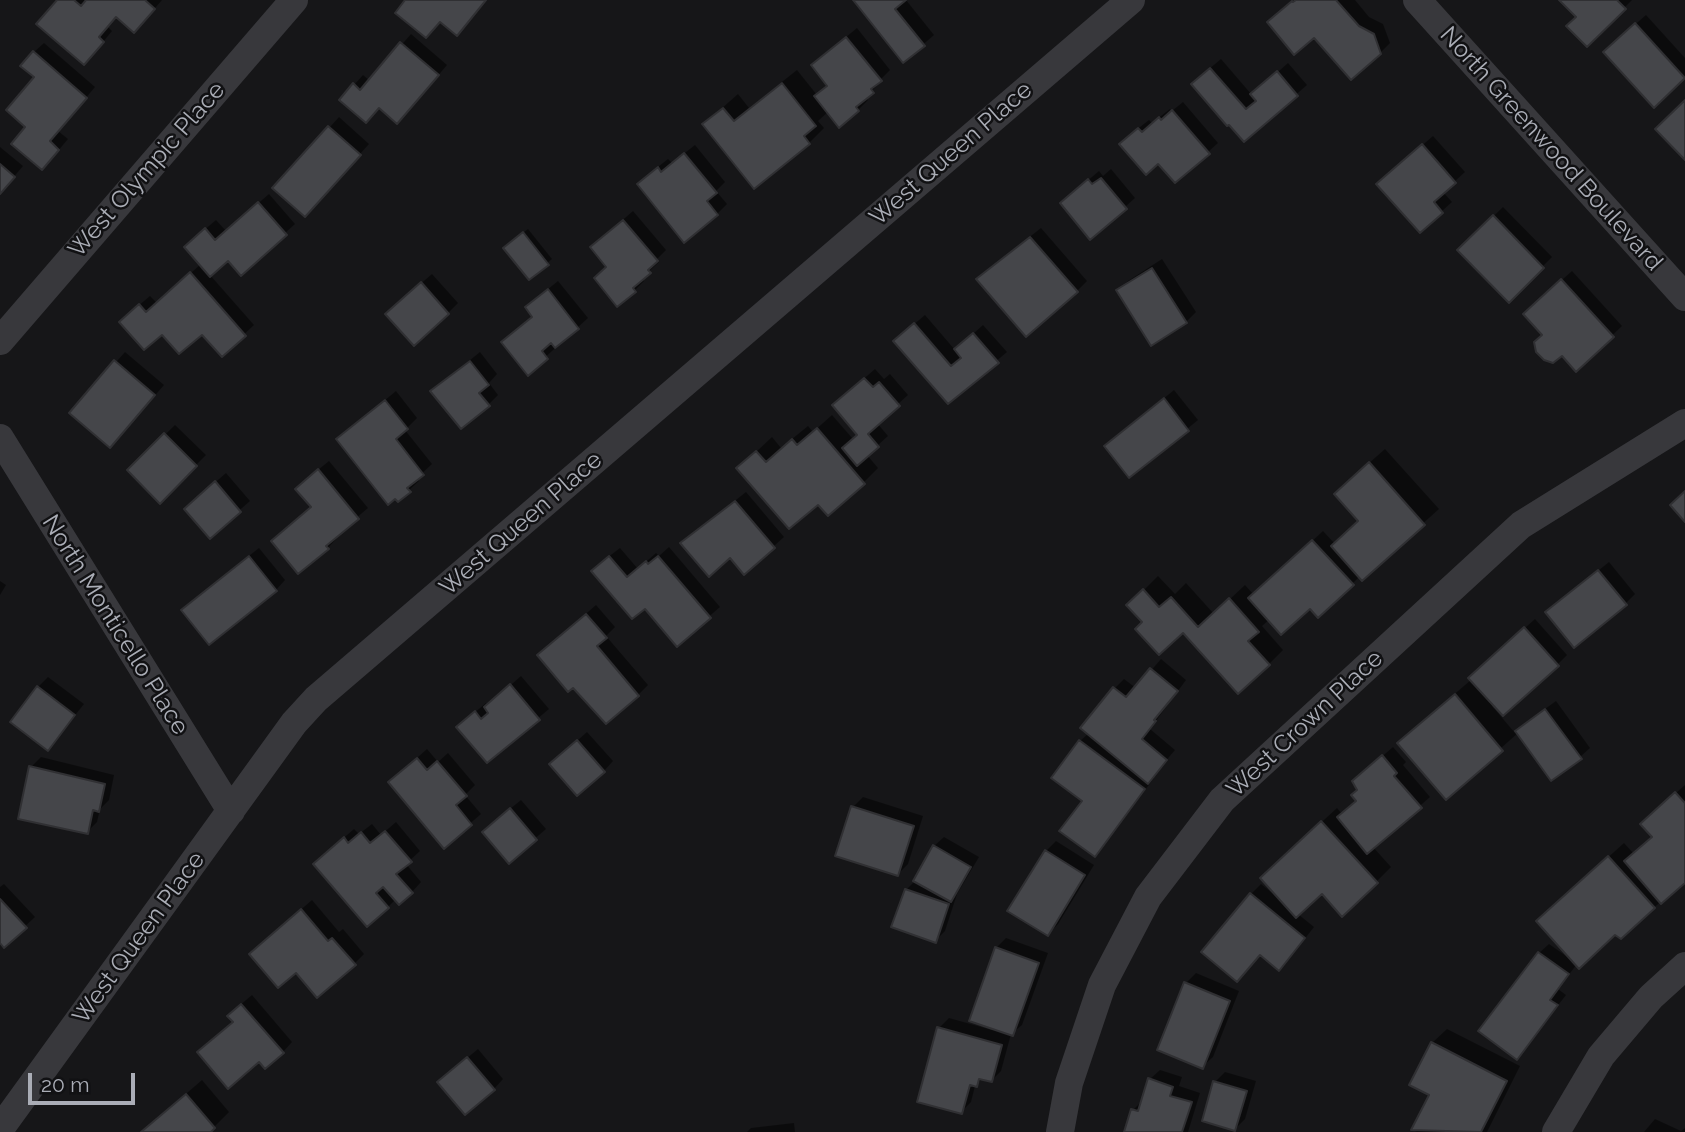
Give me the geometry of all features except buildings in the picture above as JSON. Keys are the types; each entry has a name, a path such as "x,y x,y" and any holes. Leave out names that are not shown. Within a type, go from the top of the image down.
{"street":[{"name":"West Olympic Place","path":"0,341 294,0"},
{"name":"West Queen Place","path":"0,1129 294,723 316,699 1131,0"},
{"name":"North Greenwood Boulevard","path":"1417,0 1685,297"},
{"name":"West Crown Place","path":"1060,1132 1069,1083 1102,985 1148,897 1222,800 1521,525 1685,423"},
{"name":"North Monticello Place","path":"0,438 231,811"},
{"path":"1556,1132 1601,1056 1651,997 1685,966"}]}
